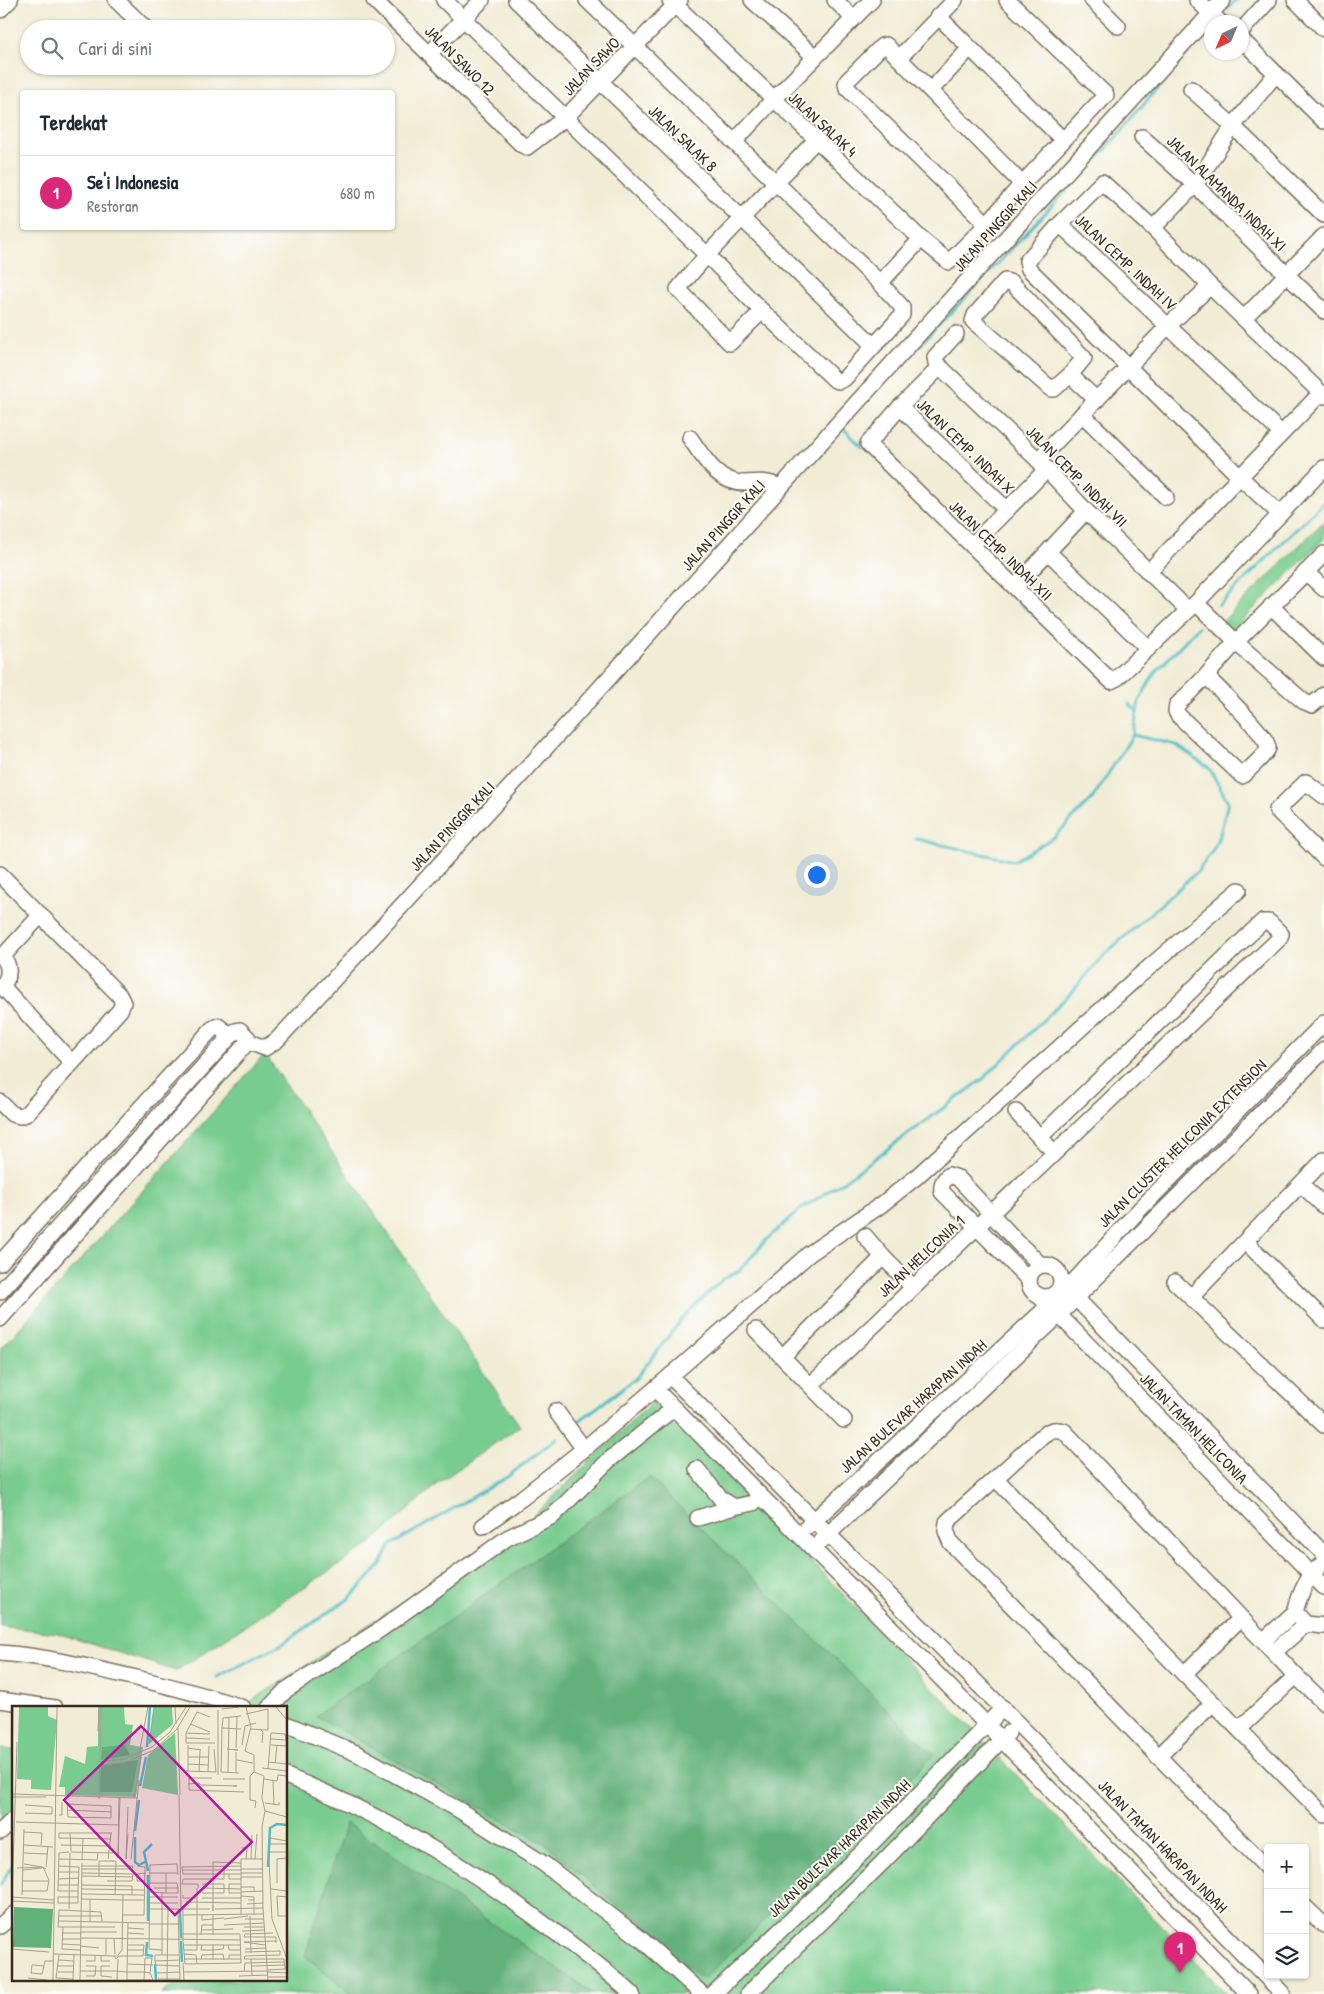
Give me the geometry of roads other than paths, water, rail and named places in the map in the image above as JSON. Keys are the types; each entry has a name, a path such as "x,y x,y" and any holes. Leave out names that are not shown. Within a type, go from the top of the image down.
{"street":[{"path":"0,10 10,0"},
{"path":"116,0 137,20"},
{"name":"JALAN SAWO 12","path":"374,0 394,20"},
{"path":"444,0 707,255 762,311 835,380 844,379 903,312 900,306 880,282 587,0"},
{"path":"429,54 482,0"},
{"name":"JALAN SALAK 8","path":"516,0 873,345"},
{"path":"752,0 815,57"},
{"path":"834,0 853,18"},
{"path":"735,141 872,0"},
{"path":"899,58 955,0"},
{"path":"1007,0 1106,95 987,224 846,86 846,81 882,46 887,46 1022,184"},
{"path":"1092,0 1118,26"},
{"path":"1197,0 1213,15"},
{"name":"JALAN PINGGIR KALI","path":"1217,15 1223,0"},
{"path":"1249,22 1269,0"},
{"path":"1295,0 1324,29"},
{"name":"JALAN SAWO","path":"522,146 532,145 565,118 675,2"},
{"name":"JALAN SALAK 4","path":"675,2 773,100 920,239 947,262 952,261 987,224"},
{"path":"938,16 1063,140"},
{"name":"JALAN SAWO 12","path":"395,21 522,146"},
{"name":"JALAN PINGGIR KALI","path":"254,1044 265,1048 277,1040 509,790 780,487 1204,31"},
{"path":"1249,47 1324,121"},
{"path":"931,90 970,48"},
{"path":"1153,228 1195,185 1233,126 1275,75"},
{"path":"1192,89 1233,126 1324,215"},
{"name":"JALAN ALAMANDA INDAH XI","path":"1142,137 1195,185 1324,310"},
{"path":"762,311 733,342 727,342 678,290 707,255 816,140"},
{"path":"1148,572 1240,477 1281,434 1323,394 1210,286 1153,228 1102,182 1028,259 1027,266 1240,477 1280,514"},
{"name":"JALAN CEMP. INDAH IV","path":"1060,224 1281,434"},
{"path":"1244,318 1324,236"},
{"path":"880,282 920,239"},
{"path":"1008,281 1012,283 1084,358 1070,375 1055,389 1051,389 973,321 975,315 1002,283 1008,281"},
{"path":"972,545 1007,510 1082,414 1210,286"},
{"path":"940,367 935,361 935,357 956,334"},
{"name":"JALAN CEMP. INDAH XII","path":"940,367 900,407 868,444 1107,679 1117,678 1148,648 1196,609 1280,514 1324,468"},
{"name":"JALAN CEMP. INDAH VII","path":"940,367 1042,464 1086,511 1148,572 1224,631 1303,701 1312,705 1320,699"},
{"path":"1070,375 1097,400"},
{"name":"JALAN CEMP. INDAH X","path":"900,407 1007,510"},
{"path":"1082,414 1166,497"},
{"path":"690,438 716,473 725,479 736,482 764,481 780,487"},
{"path":"1014,587 1086,511"},
{"path":"1048,552 1148,648"},
{"path":"1206,676 1249,720 1267,742 1266,752 1242,776 1176,711 1177,705 1271,606 1324,554"},
{"path":"1306,572 1324,589"},
{"path":"1271,606 1324,658"},
{"path":"1324,796 1306,782 1277,810 1324,858"},
{"path":"0,874 119,995 123,1003 120,1010 26,1114 20,1116 12,1114 0,1102"},
{"path":"483,1526 584,1449 786,1273 816,1249 881,1205 915,1178 1132,982 1239,890"},
{"path":"41,915 1,956 8,966 8,976 1,986 72,1063"},
{"name":"JALAN HELICONIA 1","path":"811,1385 912,1286 977,1228 1054,1152 1279,939 1281,934 1279,930 1269,922 1262,922 1040,1138"},
{"name":"JALAN CLUSTER HELICONIA EXTENSION","path":"1068,1290 1139,1210 1324,1023"},
{"path":"0,1263 212,1029 218,1026 221,1027 231,1036"},
{"path":"0,1292 231,1036 239,1030 248,1040 0,1319"},
{"path":"1054,1310 1068,1290 1324,1050"},
{"path":"1016,1112 1054,1152"},
{"path":"1191,1297 1324,1160"},
{"name":"JALAN TAMAN HELICONIA","path":"991,1214 958,1178 949,1175 944,1178 942,1192 1029,1280 1033,1292 1054,1310 1324,1587"},
{"path":"1301,1184 1324,1206"},
{"path":"991,1214 1041,1265 1032,1271 1029,1280"},
{"path":"866,1236 883,1257 912,1286"},
{"path":"1002,1252 1015,1239"},
{"path":"1246,1242 1324,1320"},
{"path":"783,1356 883,1257"},
{"name":"JALAN TAMAN HELICONIA","path":"1041,1265 1049,1265 1056,1269 1068,1290 1324,1554"},
{"path":"1176,1282 1324,1425"},
{"path":"1038,1295 1050,1297 1060,1289 1068,1290"},
{"name":"JALAN BULEVAR HARAPAN INDAH","path":"798,1535 1054,1310"},
{"name":"JALAN BULEVAR HARAPAN INDAH","path":"812,1550 1054,1310"},
{"path":"756,1330 844,1420"},
{"path":"670,1376 1003,1708"},
{"path":"655,1389 812,1550 1001,1739 1249,1994"},
{"path":"271,1706 286,1690 381,1629 507,1538 553,1516 608,1461 673,1408"},
{"path":"556,1411 584,1449"},
{"path":"1264,1865 951,1543 946,1531 947,1522 1042,1436 1051,1430 1064,1431 1296,1676 1324,1703"},
{"path":"697,1469 720,1499 734,1507"},
{"path":"996,1479 1184,1674 1324,1814"},
{"path":"698,1518 753,1503 760,1497"},
{"path":"1263,1640 1295,1612 1302,1590 1311,1574 1324,1562"},
{"path":"1295,1612 1306,1624 1324,1626"},
{"path":"1184,1674 1241,1618"},
{"path":"1274,1652 1306,1624"},
{"path":"0,1653 22,1655 92,1668 181,1689 238,1706"},
{"path":"1239,1729 1296,1676"},
{"path":"0,1700 41,1706"},
{"path":"1158,1757 1213,1703"},
{"name":"JALAN BULEVAR HARAPAN INDAH","path":"713,1994 866,1850 1003,1708"},
{"name":"JALAN TAMAN HARAPAN INDAH","path":"1003,1708 1283,1994"},
{"path":"748,1994 883,1862 1017,1723"},
{"path":"288,1725 364,1758 459,1810 544,1864 641,1939 702,1994"},
{"path":"288,1777 331,1794 431,1846 515,1901 612,1975 632,1994"},
{"path":"0,1832 12,1821"},
{"path":"1309,1911 1324,1925"},
{"path":"0,1926 12,1916"}],"waterway":[{"path":"1228,9 1236,0"},
{"path":"903,363 1107,148 1204,33"},
{"path":"842,427 862,447"},
{"path":"1219,605 1324,502"},
{"path":"978,562 1053,634"},
{"path":"916,839 1014,861 1054,837 1092,799 1133,735 1139,701 1154,674 1198,627"},
{"path":"1129,704 1137,711"},
{"path":"579,1421 636,1378 686,1314 723,1279 739,1271 766,1240 802,1208 840,1184 983,1079 1072,992 1104,955 1197,872 1213,850 1221,831 1228,802 1209,768 1176,745 1133,735"},
{"path":"217,1677 282,1644 350,1598 380,1566 391,1545 507,1477 557,1438"},
{"path":"0,1884 12,1867"}],"place":[{"name":"Se'i Indonesia","path":"1180,1973"}]}
